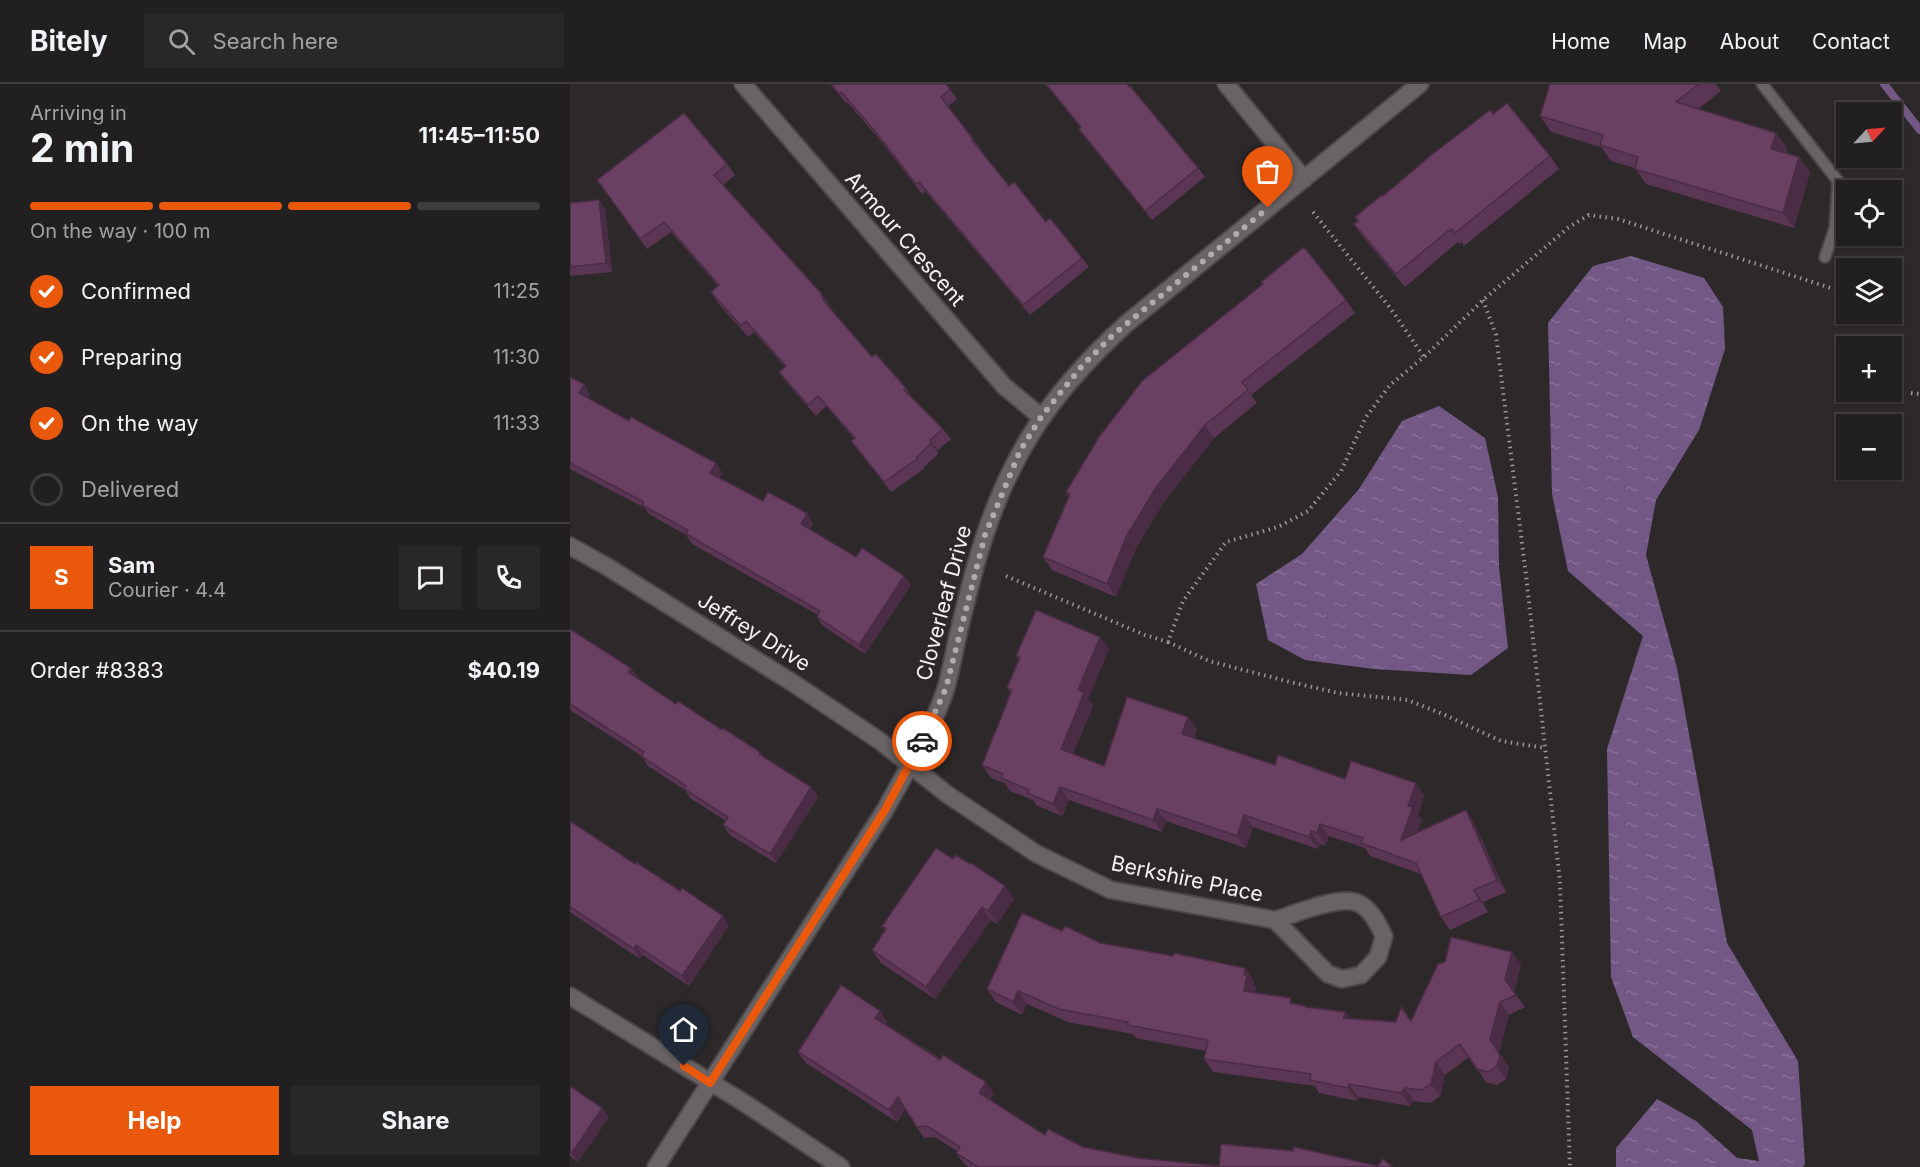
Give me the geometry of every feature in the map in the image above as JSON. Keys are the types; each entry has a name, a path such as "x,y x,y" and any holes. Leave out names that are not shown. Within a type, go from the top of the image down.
{"street":[{"name":"Armour Crescent","path":"743,84 1004,386 1041,417"},
{"path":"1226,84 1304,179"},
{"name":"Cloverleaf Drive","path":"656,1167 885,810 910,764 946,688 985,535 1020,451 1041,417 1082,366 1126,324 1420,84"},
{"name":"Jeffrey Drive","path":"570,546 606,566 793,683 880,741 910,764"},
{"name":"Berkshire Place","path":"910,764 948,795 1037,854 1111,890 1275,920 1329,904 1346,901 1359,903 1375,918 1384,936 1378,957 1361,975 1342,979 1328,974 1275,920"},
{"path":"570,996 841,1167"}],"lane":[{"path":"1762,84 1838,181 1835,228 1825,257"}],"path":[{"path":"1313,212 1391,309 1424,357"},
{"path":"1168,642 1183,601 1226,542 1278,527 1308,511 1341,471 1366,417 1390,385 1424,357 1541,248 1589,215 1618,219 1836,290"},
{"path":"1483,300 1496,335 1560,882 1570,1167"},
{"path":"1911,393 1920,394"},
{"path":"1006,576 1209,661 1338,693 1408,700 1501,741 1545,748"}],"water":[{"path":"1631,256 1704,278 1723,307 1725,349 1699,430 1656,500 1646,555 1677,668 1727,943 1798,1061 1805,1164 1803,1167 1616,1167 1616,1148 1657,1099 1696,1121 1737,1158 1759,1161 1752,1130 1633,1037 1611,977 1607,749 1643,636 1568,571 1552,494 1548,323 1593,266"},
{"path":"1439,406 1485,438 1498,497 1499,567 1508,648 1471,675 1374,669 1305,660 1268,640 1256,584 1302,554 1359,489 1402,421"}],"building":[{"path":"831,84 946,84 950,89 941,97 972,140 1009,186 1014,182 1046,222 1050,218 1082,258 1023,305 919,182 916,184 841,92 839,94"},
{"path":"1046,84 1127,84 1198,168 1145,211"},
{"path":"1550,84 1699,84 1676,102 1776,133 1771,149 1799,157 1783,213 1635,169 1638,157 1600,145 1603,135 1540,116"},
{"path":"1507,103 1550,156 1455,233 1452,229 1449,230 1396,274 1354,224 1358,221 1355,217 1490,110 1493,114"},
{"path":"684,113 727,164 714,175 821,293 823,300 872,357 876,354 906,388 904,390 943,429 930,440 931,443 917,459 884,482 851,441 855,438 818,396 808,405 779,372 786,366 746,321 741,326 711,292 719,285 664,222 640,239 597,180"},
{"path":"599,200 606,263 570,267 570,203"},
{"path":"1304,247 1346,300 1242,382 1248,390 1205,425 1155,489 1127,535 1107,584 1043,557 1070,494 1066,492 1099,437 1142,381 1263,284 1261,282"},
{"path":"570,377 584,384 579,393 629,421 631,417 716,463 710,473 763,501 768,492 807,513 801,524 856,557 862,548 904,576 859,645 817,617 820,611 686,534 688,530 642,505 644,502 570,463"},
{"path":"1036,610 1100,637 1078,690 1084,693 1061,749 1104,766 1127,697 1188,717 1182,734 1275,765 1278,755 1345,779 1351,761 1416,783 1408,806 1413,807 1401,840 1466,810 1497,880 1474,890 1479,900 1441,917 1416,863 1361,843 1363,838 1320,824 1317,833 1311,831 1309,837 1244,815 1237,836 1157,809 1153,820 1060,787 1053,804 1001,778 1003,774 982,765 1012,690 1007,688 1020,657 1016,656"},
{"path":"570,629 631,668 628,672 676,704 678,701 722,730 723,728 811,787 770,854 723,825 728,817 684,789 686,786 641,756 644,752 570,704"},
{"path":"570,821 635,864 636,862 680,891 682,888 723,916 682,976 636,945 634,949 570,907"},
{"path":"936,848 953,859 956,855 971,863 1005,886 988,911 982,907 926,987 872,950 886,929 882,926"},
{"path":"1022,913 1062,931 1065,926 1100,943 1173,956 1174,953 1245,968 1244,975 1247,975 1244,991 1291,998 1290,1003 1306,1007 1346,1012 1343,1018 1396,1022 1401,1007 1411,1021 1438,964 1445,962 1451,937 1512,952 1505,979 1516,995 1500,1002 1490,1039 1500,1055 1497,1066 1488,1072 1477,1069 1460,1044 1436,1062 1431,1084 1422,1090 1405,1088 1401,1093 1349,1084 1348,1088 1310,1080 1311,1074 1204,1059 1208,1040 1127,1025 1128,1022 1059,1009 1018,991 1013,1002 987,989"},
{"path":"841,985 880,1011 875,1018 940,1060 943,1055 986,1082 979,1093 1045,1135 1048,1129 1083,1147 1138,1158 1219,1166 1221,1144 1293,1151 1294,1147 1378,1166 1383,1159 1393,1167 978,1167 956,1153 960,1147 927,1126 917,1127 898,1097 889,1110 798,1052"},
{"path":"570,1086 602,1108 572,1153 570,1152"}],"waterway":[{"path":"1884,84 1920,130"}],"way so far":[{"path":"922,741 946,688 965,606 985,535 1020,451 1041,417 1068,382 1101,346 1268,208"}],"route":[{"path":"684,1066 710,1083 885,810 922,741"}]}
